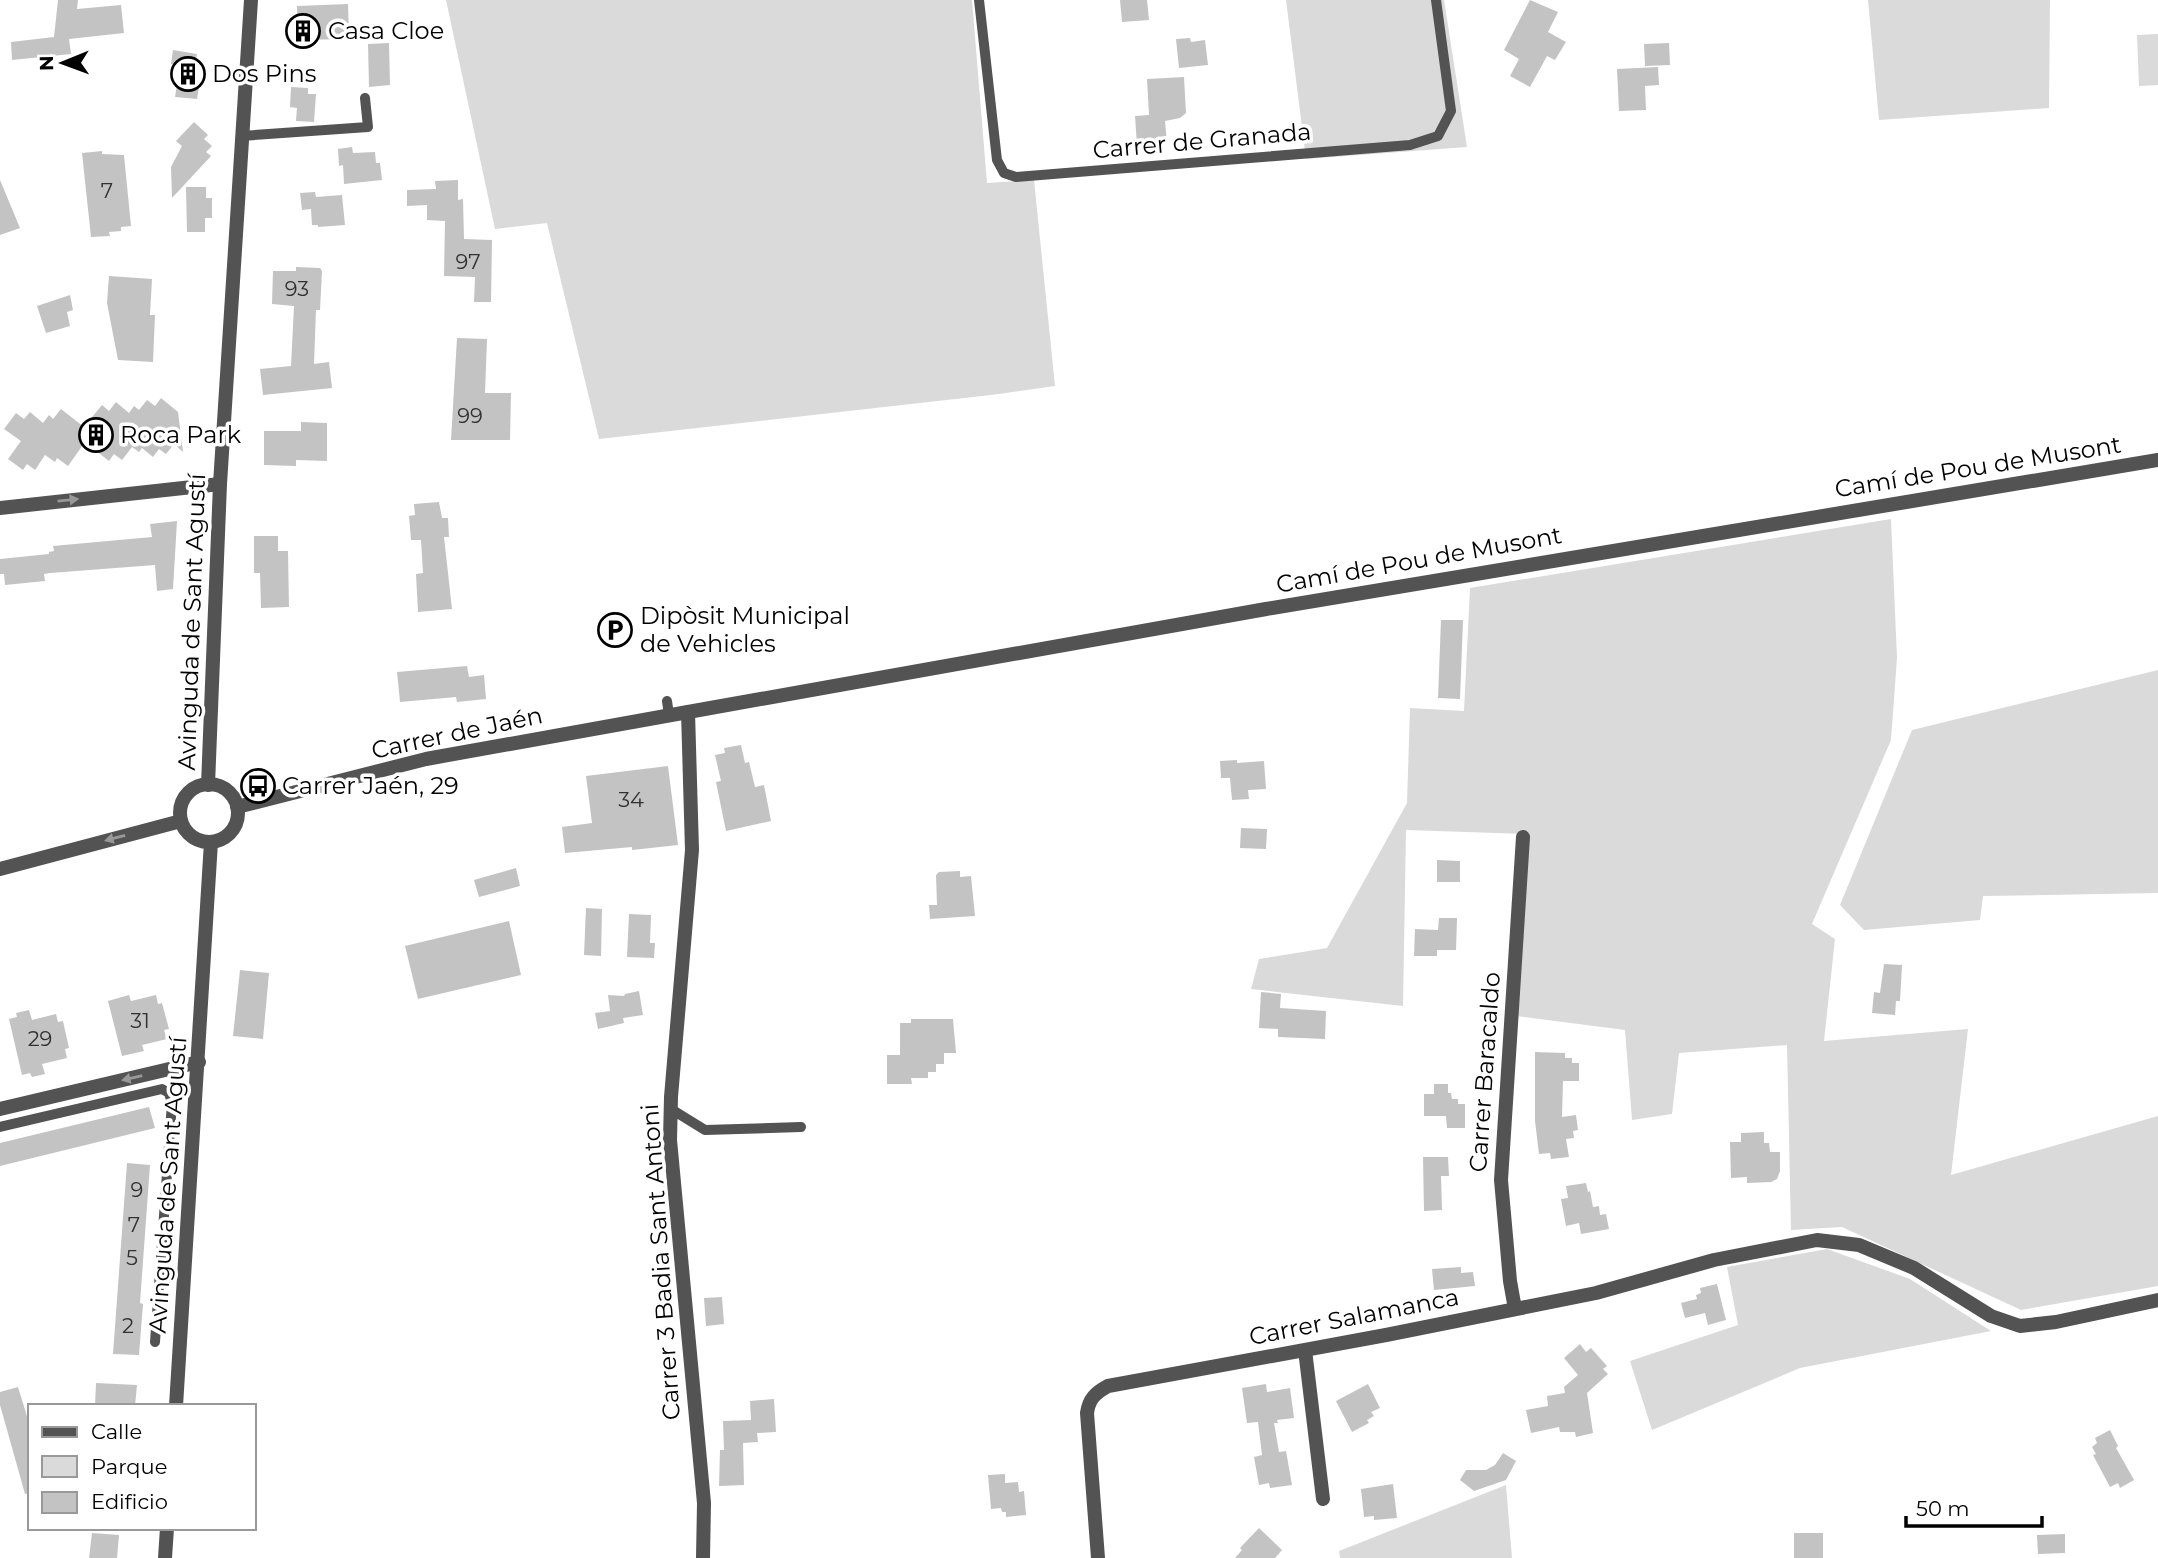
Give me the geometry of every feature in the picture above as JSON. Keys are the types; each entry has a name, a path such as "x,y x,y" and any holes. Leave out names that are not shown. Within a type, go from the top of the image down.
{"street":[{"name":"Avinguda de Sant Agustí","path":"208,785 220,484 251,0"},
{"name":"Camí de Pou de Musont","path":"688,712 1293,604 2158,460"},
{"path":"0,508 220,484"},
{"name":"Carrer de Jaén","path":"237,807 426,759 668,708 688,712"},
{"name":"Carrer 3 Badia Sant Antoni","path":"688,712 692,850 670,1140 704,1503 703,1558"},
{"path":"208,785 226,790 237,807 238,815 232,832 225,838 211,842 203,842 190,835 181,821 184,799 190,792 208,785"},
{"path":"0,869 181,821"},
{"name":"Carrer Baracaldo","path":"1515,1309 1501,1180 1523,837"},
{"name":"Avinguda de Sant Agustí","path":"176,1404 211,842"},
{"path":"0,1109 199,1062"},
{"name":"Carrer Salamanca","path":"1098,1558 1087,1413 1089,1403 1096,1393 1108,1386 1596,1293 1714,1260 1817,1240 1859,1245 1914,1268 1990,1316 2020,1326 2056,1322 2158,1300"},
{"path":"1305,1350 1324,1499"},
{"path":"165,1558 167,1530"}],"lane":[{"name":"Carrer de Granada","path":"979,0 996,160 1004,173 1016,177 1410,145 1438,136 1451,111 1436,0"},
{"path":"242,136 368,127 365,98"},
{"path":"0,1127 162,1089 169,1093 172,1103 155,1342"},
{"path":"671,1110 705,1130 801,1127"}],"green space":[{"path":"446,0 972,0 987,183 1034,180 1055,386 599,439 547,223 495,229"},
{"path":"1286,0 1444,0 1467,147 1306,159"},
{"path":"1868,0 2050,0 2049,108 1879,120"},
{"path":"2158,34 2158,85 2139,86 2137,35"},
{"path":"1891,519 1897,658 1891,740 1812,924 1835,939 1824,1041 1968,1029 1951,1175 2158,1116 2158,1286 2021,1310 1842,1227 1791,1230 1787,1045 1679,1053 1672,1114 1632,1120 1625,1030 1516,1016 1528,834 1406,830 1403,1006 1251,989 1259,959 1327,948 1407,803 1410,708 1464,711 1470,588"},
{"path":"2158,670 2158,893 1983,896 1980,920 1864,930 1840,905 1912,730"},
{"path":"1827,1249 1910,1279 1991,1331 1800,1368 1652,1430 1630,1361 1738,1325 1727,1267"},
{"path":"1506,1485 1512,1558 1340,1558 1339,1551"}],"building":[{"path":"58,0 78,0 77,9 121,5 124,33 69,39 71,54 12,60 11,42 54,37"},
{"path":"1120,0 1147,0 1149,20 1122,22"},
{"path":"1530,0 1558,12 1548,32 1566,42 1555,60 1547,56 1530,87 1510,76 1519,59 1504,50"},
{"path":"348,4 349,39 298,40 297,6"},
{"path":"1190,38 1191,42 1205,40 1208,65 1179,68 1176,39"},
{"path":"389,43 390,85 369,87 368,44"},
{"path":"1669,43 1670,65 1645,66 1644,44"},
{"name":"Dos Pins","path":"173,50 197,54 194,73 201,75 197,99 175,97 180,66 171,64"},
{"path":"1658,67 1659,85 1645,86 1646,110 1619,111 1617,69"},
{"path":"1184,77 1186,113 1180,118 1165,121 1167,143 1137,145 1135,116 1149,115 1147,79"},
{"path":"291,87 308,88 308,94 316,94 314,122 296,121 297,108 290,107"},
{"path":"194,122 208,135 204,139 212,146 206,152 211,156 172,198 171,167 182,146 176,141"},
{"path":"352,147 353,153 375,152 376,163 380,163 382,180 344,184 343,165 339,166 338,149"},
{"path":"102,151 102,154 124,155 131,226 121,227 121,231 109,232 110,236 91,237 82,153"},
{"path":"0,180 20,228 0,235"},
{"path":"458,180 458,200 463,199 464,239 492,240 491,302 474,302 475,277 444,276 445,221 427,220 427,205 407,206 407,190 436,189 435,181"},
{"path":"186,187 206,187 206,198 212,198 212,218 205,218 205,232 187,232"},
{"path":"315,192 316,197 342,195 345,225 312,225 311,209 302,210 300,193"},
{"path":"296,267 320,268 322,271 320,310 316,310 314,364 329,362 332,388 263,395 260,369 291,366 294,306 272,304 273,271 296,271"},
{"path":"109,276 152,279 150,315 155,315 153,362 118,360 107,303"},
{"path":"70,295 73,310 67,312 70,326 46,333 37,306"},
{"path":"457,338 487,339 485,393 511,393 510,440 451,440"},
{"name":"Roca Park","path":"161,398 178,412 183,452 174,444 166,454 159,449 153,457 142,448 139,452 132,447 122,460 114,454 109,461 85,442 68,466 57,458 55,462 45,455 35,470 27,464 23,470 8,459 21,441 4,429 16,413 24,419 30,412 43,423 49,415 53,419 61,409 84,427 102,405 109,411 116,402 129,413 134,406 139,410 147,400 155,406"},
{"path":"301,422 327,423 327,461 296,460 296,466 264,465 264,431 301,431"},
{"path":"439,502 442,518 448,518 449,537 444,537 452,609 418,612 416,574 423,573 421,540 411,540 409,516 415,515 414,504"},
{"path":"177,521 173,589 157,591 155,565 50,573 44,574 45,581 5,585 4,574 0,574 0,559 49,554 54,551 53,546 152,537 150,524"},
{"path":"254,536 278,536 278,551 288,551 289,607 261,608 260,573 254,573"},
{"path":"1441,620 1463,620 1460,699 1438,698"},
{"path":"467,666 469,677 484,675 486,699 457,702 456,697 400,702 397,672"},
{"path":"741,745 745,763 749,762 755,787 764,785 771,821 726,831 716,782 721,781 715,755 725,753 724,748"},
{"path":"1237,760 1237,763 1264,761 1266,789 1248,790 1249,799 1232,800 1230,778 1221,778 1220,761"},
{"path":"668,766 678,845 565,853 562,827 592,823 586,776"},
{"path":"1241,828 1267,829 1266,849 1240,848"},
{"path":"1437,860 1460,861 1460,882 1437,882"},
{"path":"516,868 520,886 479,897 474,880"},
{"path":"960,871 960,877 971,876 975,916 930,919 929,905 937,905 936,875 939,872"},
{"path":"586,908 602,909 601,956 584,955"},
{"path":"629,914 651,915 650,943 655,943 654,958 627,957"},
{"path":"1439,918 1457,918 1456,950 1437,950 1437,956 1414,956 1415,929 1438,930"},
{"path":"509,921 521,975 418,999 405,946"},
{"path":"1884,964 1902,965 1900,1001 1896,1001 1895,1015 1872,1013 1874,992 1880,993"},
{"path":"240,970 269,973 263,1039 233,1036"},
{"path":"639,991 643,1015 623,1018 624,1023 598,1029 595,1013 610,1011 608,995 624,996"},
{"path":"1261,992 1281,994 1280,1008 1326,1011 1325,1039 1278,1037 1278,1029 1259,1028"},
{"path":"129,995 131,1001 156,995 158,1004 162,1003 169,1029 164,1030 167,1039 142,1045 144,1051 122,1056 108,1001"},
{"path":"29,1010 32,1020 56,1014 58,1022 63,1021 69,1048 65,1049 67,1058 42,1064 45,1074 32,1077 30,1073 22,1075 9,1019 17,1017 16,1013"},
{"path":"911,1019 953,1019 956,1053 944,1053 944,1064 936,1064 936,1072 928,1072 928,1078 911,1078 912,1084 887,1084 887,1055 900,1055 900,1023 911,1023"},
{"path":"1535,1052 1565,1053 1565,1058 1572,1058 1572,1063 1579,1063 1579,1081 1563,1081 1562,1117 1576,1115 1578,1130 1573,1131 1574,1138 1566,1139 1569,1157 1551,1159 1550,1153 1539,1154 1535,1121"},
{"path":"1434,1084 1448,1084 1448,1093 1451,1093 1452,1099 1458,1099 1458,1104 1465,1104 1465,1128 1447,1128 1446,1116 1424,1116 1424,1094 1434,1094"},
{"path":"149,1107 155,1128 0,1166 0,1143"},
{"path":"1764,1132 1764,1143 1769,1143 1770,1152 1780,1152 1777,1179 1771,1182 1747,1183 1747,1177 1731,1178 1730,1142 1741,1142 1741,1133"},
{"path":"1423,1157 1448,1157 1449,1176 1441,1176 1442,1210 1424,1211"},
{"path":"127,1163 150,1165 139,1355 113,1354"},
{"path":"1586,1183 1593,1207 1599,1206 1600,1215 1606,1214 1609,1229 1581,1234 1579,1223 1566,1226 1561,1199 1568,1198 1566,1186"},
{"path":"1461,1267 1461,1273 1473,1272 1475,1286 1434,1290 1432,1269"},
{"path":"1717,1284 1726,1320 1708,1325 1705,1313 1685,1318 1681,1303 1697,1299 1696,1295 1701,1293 1700,1288"},
{"path":"722,1297 724,1324 706,1326 704,1298"},
{"path":"1580,1344 1586,1352 1591,1348 1607,1366 1603,1369 1608,1374 1587,1393 1593,1433 1576,1437 1575,1432 1560,1432 1559,1427 1531,1433 1526,1410 1548,1406 1547,1396 1565,1393 1564,1387 1578,1375 1564,1358"},
{"path":"96,1383 137,1385 135,1404 95,1404"},
{"path":"1266,1384 1267,1392 1290,1388 1294,1418 1277,1420 1278,1423 1274,1423 1279,1452 1286,1451 1292,1485 1270,1488 1269,1483 1259,1485 1254,1457 1262,1455 1258,1422 1247,1423 1242,1388"},
{"path":"1368,1384 1380,1408 1371,1412 1374,1416 1367,1420 1369,1423 1352,1432 1336,1401"},
{"path":"18,1387 28,1420 28,1493 25,1494 0,1405 0,1392"},
{"path":"774,1399 776,1432 757,1433 758,1442 743,1443 744,1485 719,1486 720,1450 724,1450 723,1421 751,1420 750,1401"},
{"path":"2110,1430 2118,1446 2116,1448 2134,1480 2120,1488 2118,1483 2110,1487 2093,1455 2096,1454 2092,1447 2097,1443 2095,1438"},
{"path":"1503,1453 1516,1461 1506,1480 1474,1491 1460,1480 1466,1470 1486,1470 1495,1465"},
{"path":"1005,1474 1005,1483 1018,1482 1019,1492 1024,1491 1026,1515 1006,1517 1006,1512 1002,1512 1001,1508 991,1509 988,1475"},
{"path":"1393,1484 1397,1518 1374,1520 1374,1516 1364,1517 1361,1489"},
{"path":"1259,1528 1282,1550 1275,1558 1235,1558 1242,1550 1240,1548"},
{"path":"92,1533 119,1535 117,1558 89,1558"},
{"path":"1794,1533 1823,1533 1823,1558 1794,1558"},
{"path":"2065,1534 2065,1553 2038,1554 2037,1535"}],"place":[{"name":"Casa Cloe","path":"303,31"},
{"name":"Dos Pins","path":"188,74"},
{"name":"Roca Park","path":"96,435"},
{"name":"Dipòsit Municipal de Vehicles","path":"615,630"},
{"name":"Carrer Jaén, 29","path":"258,786"}]}
